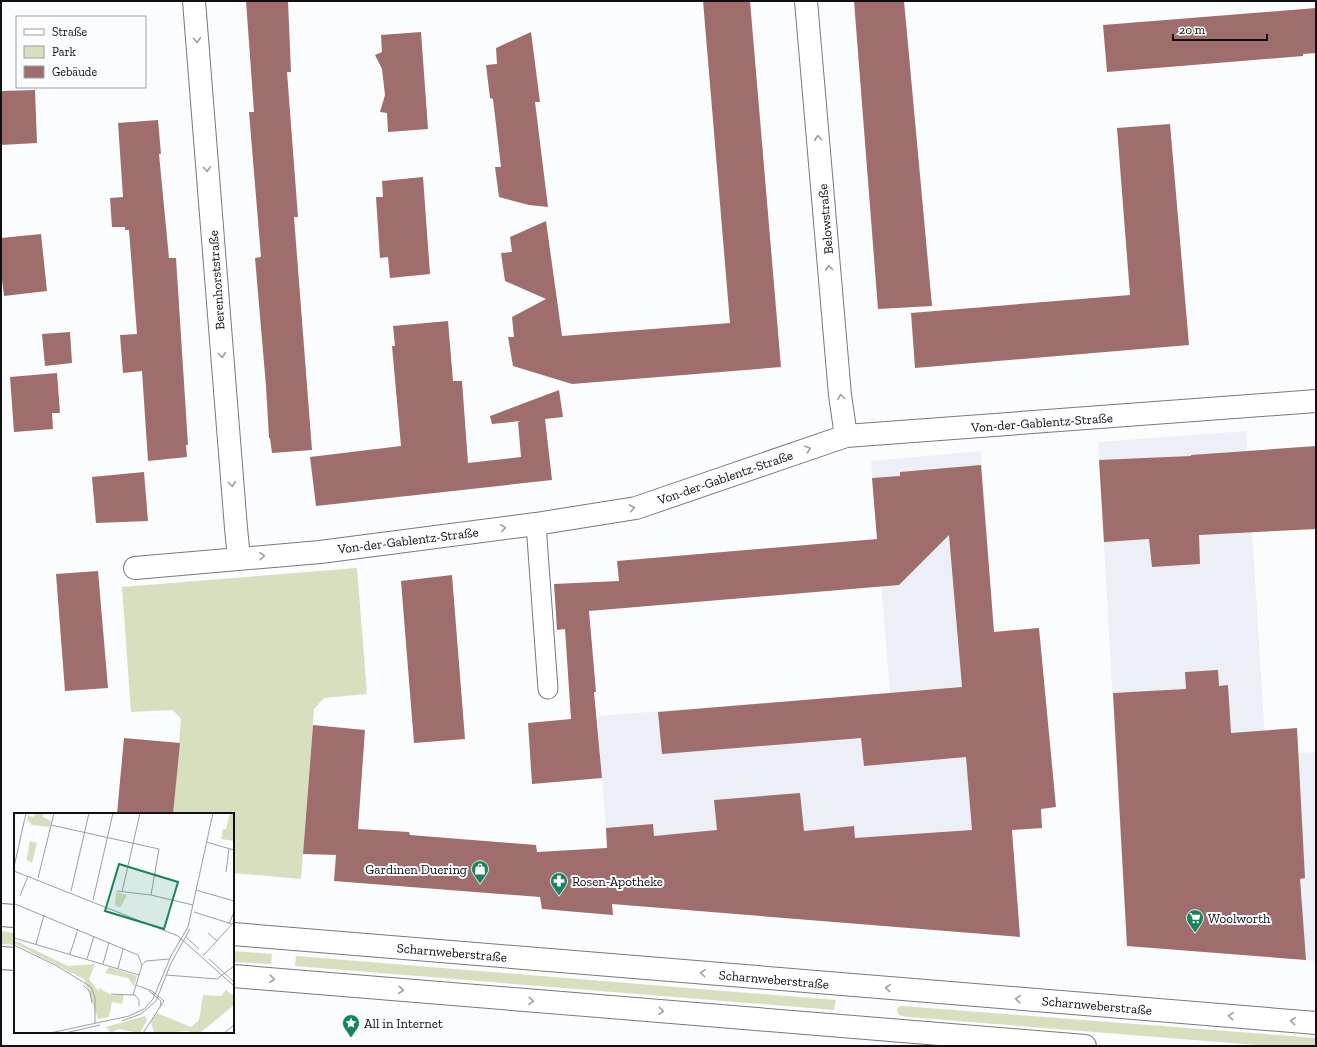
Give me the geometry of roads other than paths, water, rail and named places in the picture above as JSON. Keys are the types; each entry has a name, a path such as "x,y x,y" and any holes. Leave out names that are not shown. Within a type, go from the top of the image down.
{"street":[{"name":"Berenhorststraße","path":"194,1 236,528 231,559"},
{"name":"Belowstraße","path":"806,1 840,395 846,436"},
{"name":"Von-der-Gablentz-Straße","path":"135,568 320,552 536,524 636,508 846,436 1316,401"},
{"path":"1,915 14,916"},
{"name":"Scharnweberstraße","path":"234,934 1316,1023"},
{"path":"1,958 14,959"},
{"path":"234,976 1085,1046"}],"lane":[{"path":"536,524 548,689"}],"place":[{"name":"Gardinen Duering","path":"480,884"},
{"name":"Rosen-Apotheke","path":"559,896"},
{"name":"Woolworth","path":"1195,933"},
{"name":"All in Internet","path":"351,1038"}]}
